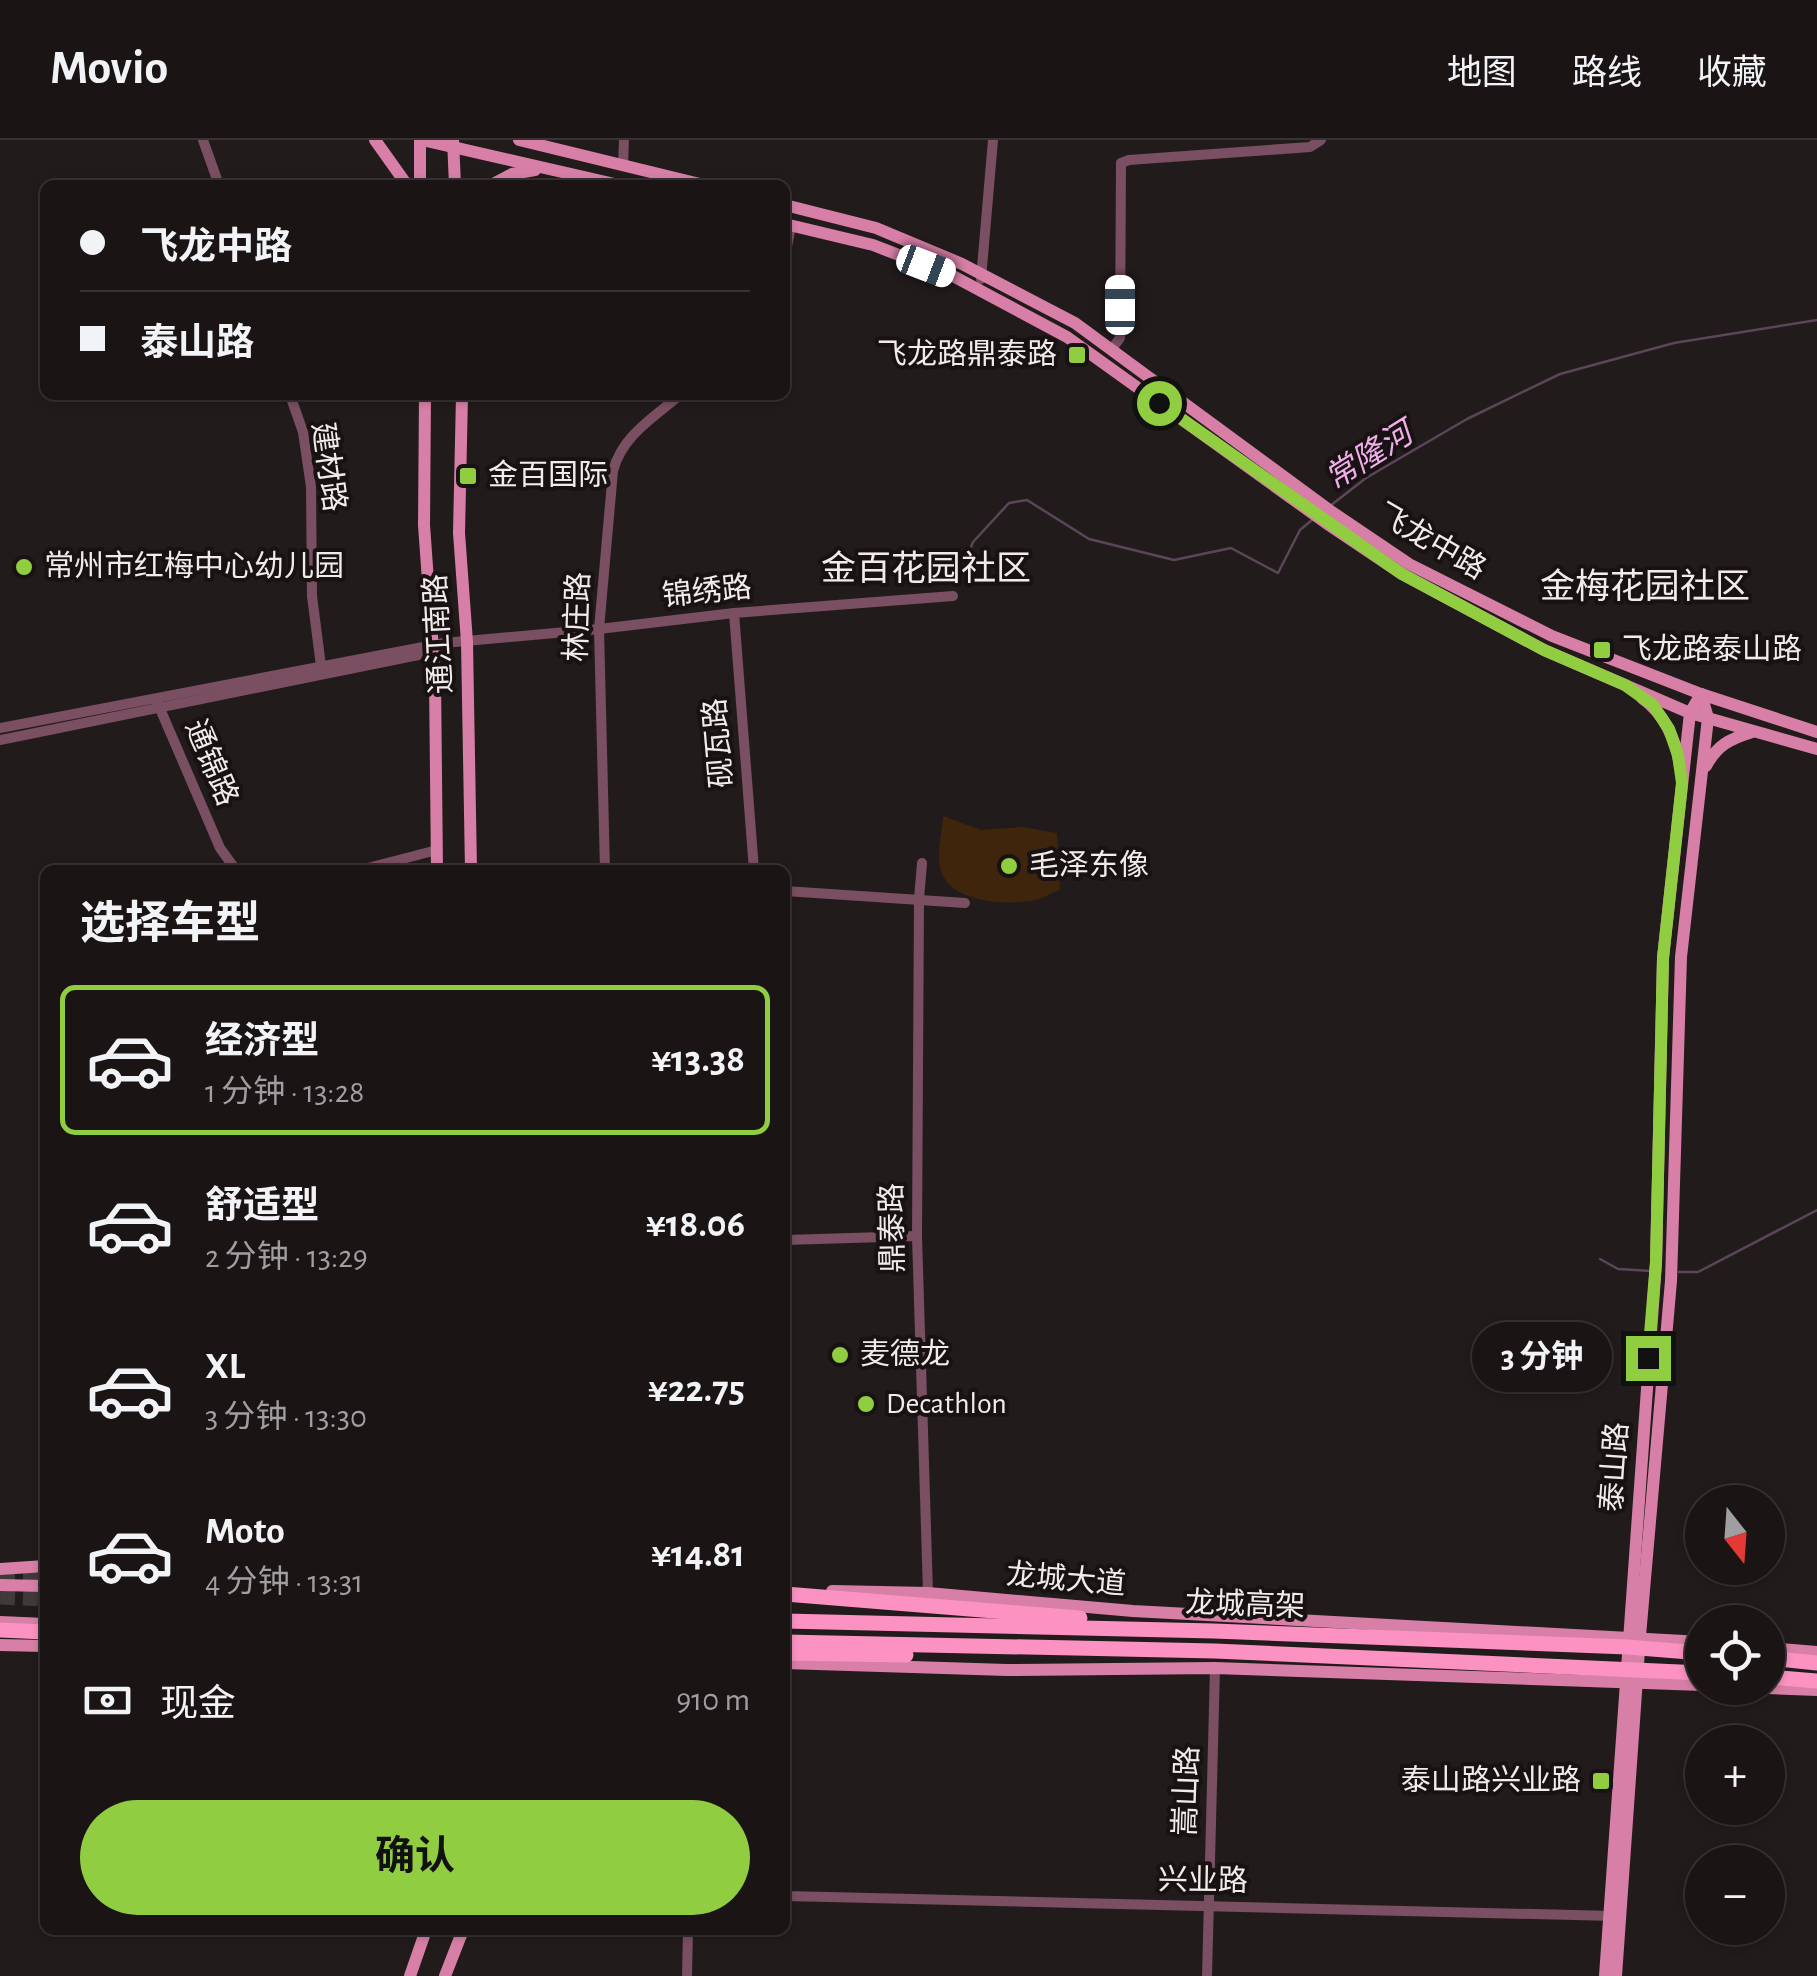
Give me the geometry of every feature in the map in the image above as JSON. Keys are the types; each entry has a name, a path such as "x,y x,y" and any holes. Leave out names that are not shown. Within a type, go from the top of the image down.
{"highway":[{"path":"790,1592 1214,1631"},
{"name":"龙城高架","path":"790,1621 1214,1631 1685,1652"},
{"path":"0,1626 40,1631"},
{"name":"龙城高架","path":"790,1642 1685,1672"},
{"path":"790,1653 1215,1659"},
{"path":"1785,1659 1817,1662"},
{"path":"1785,1678 1817,1681"}],"main road":[{"path":"375,140 403,180"},
{"path":"420,180 421,140 598,180"},
{"path":"520,140 684,180"},
{"path":"453,145 455,180"},
{"path":"500,180 546,168"},
{"name":"飞龙中路","path":"790,206 876,228 982,274 1075,323 1402,574 1544,650 1690,713 1817,749"},
{"name":"飞龙中路","path":"790,225 873,245 953,276 1068,337 1322,512 1409,564 1552,636 1702,694 1817,732"},
{"name":"通江南路","path":"426,400 424,525 433,648 437,865"},
{"name":"通江南路","path":"462,400 458,533 468,642 471,865"},
{"path":"1625,685 1653,705 1669,729 1682,783"},
{"name":"泰山路","path":"1634,1636 1656,1262 1663,958 1690,713 1702,694"},
{"name":"泰山路","path":"1616,1976 1615,1916 1630,1681 1671,1282 1681,957 1708,718 1702,694"},
{"path":"1701,778 1714,751 1730,738 1754,731"},
{"path":"0,1569 40,1566"},
{"path":"0,1584 40,1586"},
{"name":"龙城大道","path":"790,1592 928,1593 1133,1612 1685,1640"},
{"path":"0,1626 40,1624"},
{"path":"0,1644 40,1646"},
{"path":"1785,1649 1817,1652"},
{"path":"790,1663 1008,1670 1215,1659 1685,1684"},
{"path":"1785,1689 1817,1690"},
{"name":"泰山路","path":"1606,1976 1615,1916"},
{"path":"410,1976 424,1935"},
{"path":"446,1976 462,1935"}],"street":[{"path":"203,140 216,180"},
{"path":"623,165 624,140"},
{"path":"981,292 992,140"},
{"path":"1111,350 1120,338 1121,163 1310,146 1322,140"},
{"name":"建材路","path":"292,400 302,432 311,487 312,596 321,666"},
{"name":"林庄路","path":"605,865 599,630 613,471 628,440 674,400"},
{"name":"锦绣路","path":"0,736 321,666 468,642 734,613 953,596"},
{"name":"砚瓦路","path":"734,613 754,865"},
{"name":"锦绣路","path":"157,702 433,648"},
{"name":"通锦路","path":"157,702 220,848 232,865"},
{"path":"379,865 437,850"},
{"name":"鼎泰路","path":"922,863 917,1236 928,1593"},
{"path":"790,892 966,903"},
{"path":"790,1240 917,1236"},
{"name":"嵩山路","path":"1208,1976 1215,1659"},
{"name":"兴业路","path":"790,1896 1615,1916"},
{"path":"687,1976 688,1935"}],"shaded area":[{"path":"943,816 981,830 1022,827 1057,833 1060,890 1034,900 1006,902 979,899 955,889 941,871"}],"waterway":[{"name":"常隆河","path":"1330,506 1366,478 1467,419 1560,374 1674,343 1817,320"},
{"name":"常隆河","path":"959,579 973,542 1009,503 1027,500 1089,539 1174,560 1231,548 1278,573 1300,530 1312,520"},
{"name":"常隆河","path":"1679,1272 1698,1272 1817,1210"},
{"name":"常隆河","path":"1600,1259 1618,1269 1651,1271"}],"tunnel":[{"path":"0,1579 40,1578"},
{"path":"0,1597 40,1599"}],"place":[{"name":"飞龙路鼎泰路","path":"1077,355"},
{"name":"金百国际","path":"468,476"},
{"name":"常州市红梅中心幼儿园","path":"24,567"},
{"name":"飞龙路泰山路","path":"1602,650"},
{"name":"毛泽东像","path":"1009,866"},
{"name":"麦德龙","path":"840,1355"},
{"name":"Decathlon","path":"866,1404"},
{"name":"泰山路兴业路","path":"1601,1781"}],"district":[{"name":"金百花园社区","path":"926,569"},
{"name":"金梅花园社区","path":"1645,587"}],"route":[{"path":"1159,403 1402,574 1544,650 1625,685 1653,705 1669,729 1682,783 1663,958 1656,1262 1648,1358"}]}
